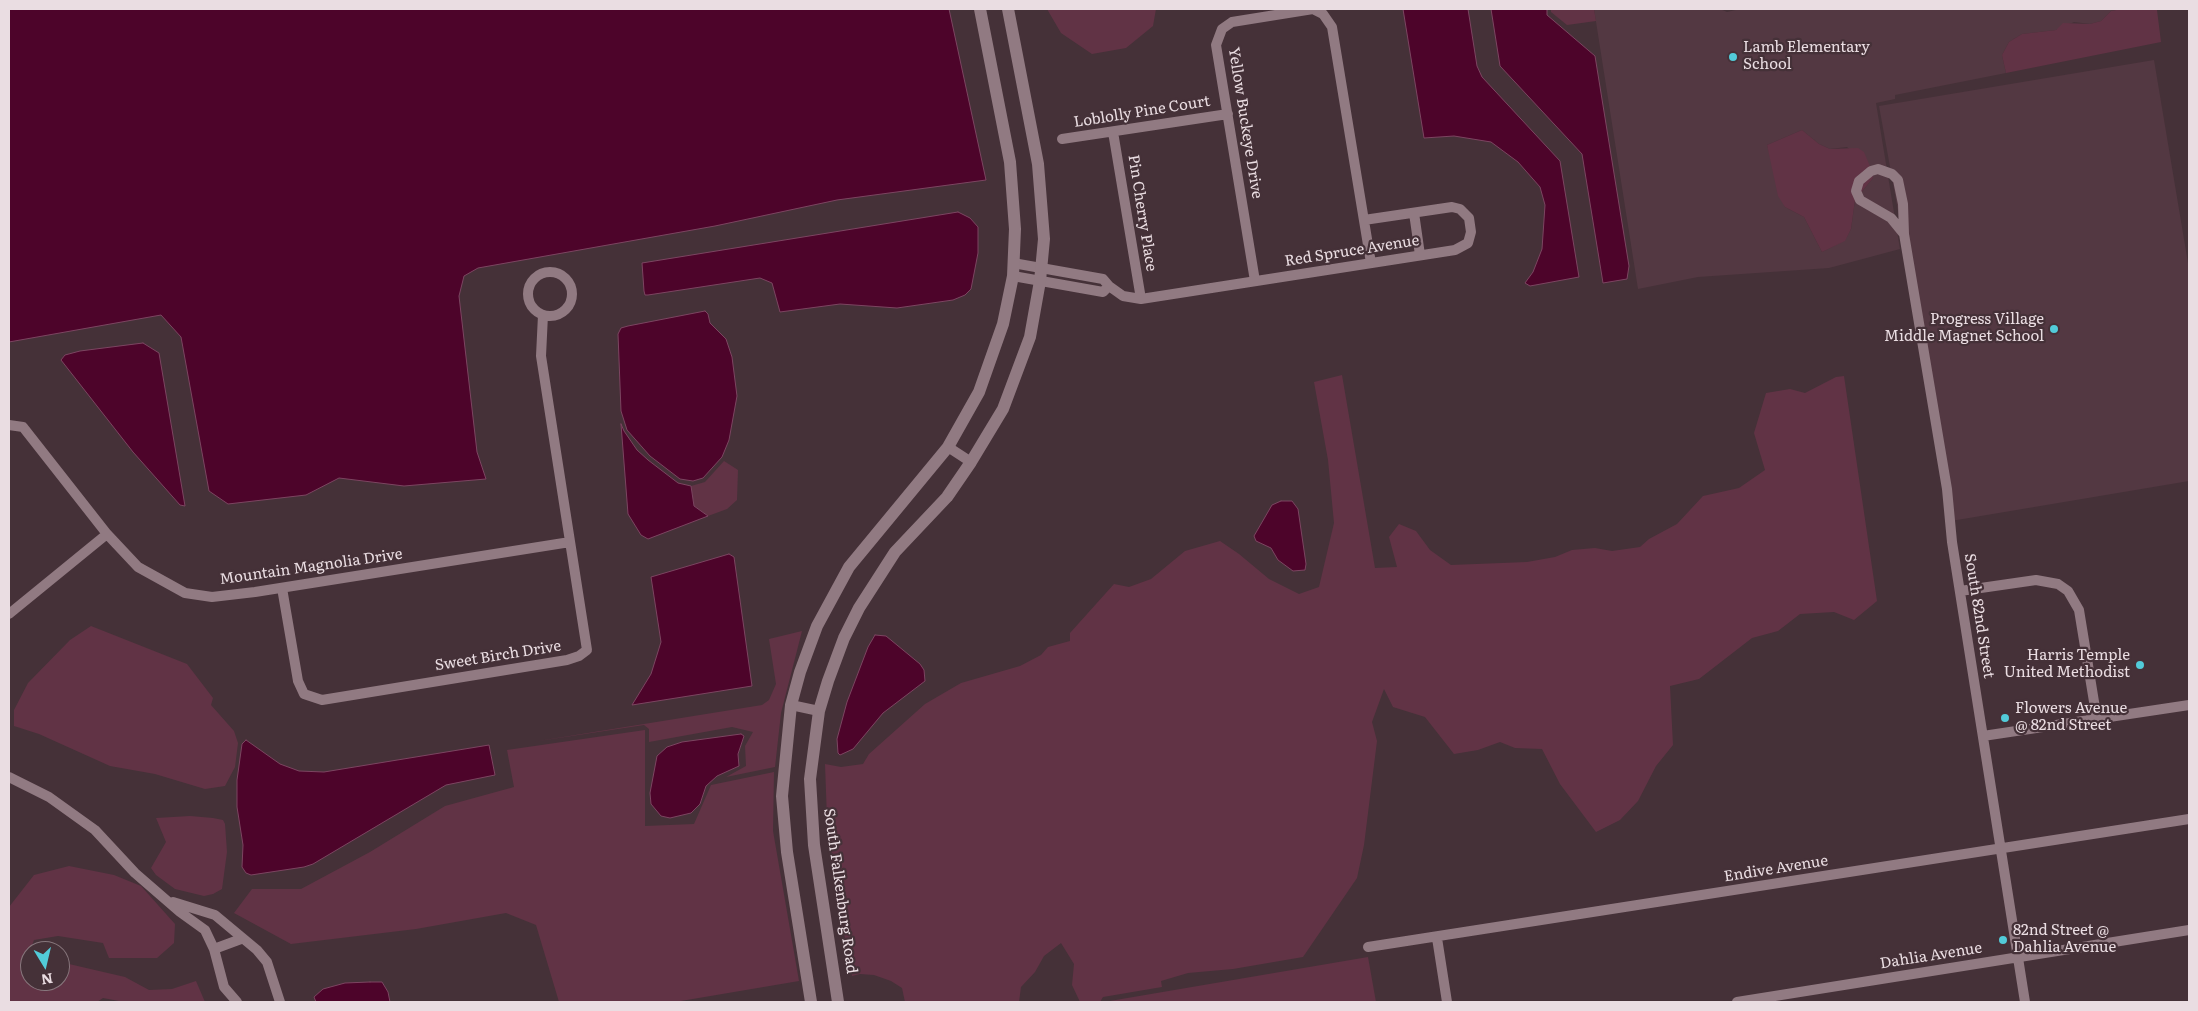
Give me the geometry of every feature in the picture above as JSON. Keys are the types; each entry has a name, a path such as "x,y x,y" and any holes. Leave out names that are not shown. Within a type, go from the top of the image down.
{"street":[{"path":"811,1002 787,852 782,796 792,705 800,672 817,626 850,566 948,447 979,392 1003,324 1013,270 1015,229 1010,162 980,9"},
{"name":"South Falkenburg Road","path":"838,1002 814,846 810,779 819,711 831,672 859,608 895,552 947,497 971,462 1003,408 1030,337 1041,274 1044,239 1038,164 1008,9"},
{"name":"Yellow Buckeye Drive","path":"1255,281 1216,45 1222,28 1232,22 1313,9 1323,14 1332,27 1371,263"},
{"name":"Loblolly Pine Court","path":"1062,139 1228,114"},
{"name":"Pin Cherry Place","path":"1114,132 1141,299"},
{"name":"South 82nd Street","path":"1904,234 1891,218 1860,200 1856,191 1859,181 1871,171 1878,169 1892,174 1898,180 1904,210 1904,234 1947,489 1960,591 2025,1002"},
{"name":"Red Spruce Avenue","path":"1013,270 1103,279 1123,296 1141,299 1455,250 1468,243 1471,232 1469,218 1460,209 1452,207 1364,220"},
{"path":"1414,213 1420,255"},
{"path":"556,273 563,276 571,287 571,301 563,312 550,316 543,315 531,306 528,299 530,284 542,274 556,273"},
{"name":"Red Spruce Avenue","path":"1041,274 1103,292 1109,286"},
{"path":"1085,288 1087,276"},
{"name":"Sweet Birch Drive","path":"282,588 298,681 304,694 322,700 567,660 579,656 586,650 541,356 543,315"},
{"name":"Mountain Magnolia Drive","path":"9,425 23,427 107,534 138,567 185,593 212,597 282,588 570,542"},
{"path":"948,447 971,462"},
{"path":"9,614 107,534"},
{"path":"1960,591 2036,580 2058,584 2068,591 2079,610 2097,720"},
{"path":"792,705 819,711"},
{"path":"1983,736 2189,705"},
{"path":"9,777 49,797 95,830 135,873 205,930 214,950 224,987 237,1002"},
{"name":"Endive Avenue","path":"1368,947 1437,938 2189,819"},
{"path":"165,898 215,916 226,923 241,939 257,950 267,962 280,1002"},
{"name":"Dahlia Avenue","path":"1737,1002 2189,930"},
{"path":"1437,938 1447,1002"},
{"path":"214,950 241,939"}],"shaded area":[{"path":"9,9 949,9 986,180 837,200 715,226 478,268 464,276 459,296 477,452 486,479 404,486 339,478 306,495 228,504 209,491 181,337 161,315 9,342"},
{"path":"1047,9 1156,9 1153,26 1126,48 1092,54 1061,33"},
{"path":"1403,9 1468,9 1477,66 1482,77 1560,161 1579,277 1530,286 1525,283 1533,272 1542,249 1545,205 1540,187 1518,162 1491,142 1454,136 1424,138"},
{"path":"1491,9 1547,9 1547,15 1595,56 1629,266 1627,279 1603,283 1582,154 1500,66"},
{"path":"1551,9 1594,9 1596,21 1567,25 1551,12"},
{"path":"1594,9 1720,9 1727,12 1740,9 2121,9 2111,11 2101,21 2090,24 2074,22 2056,30 2022,34 2009,42 2002,55 2006,73 1895,95 1895,99 1876,103 1900,249 1829,268 1698,277 1638,289","holes":["1802,130 1819,144 1830,149 1847,147 1872,171 1873,178 1855,200 1851,229 1845,240 1822,252 1804,217 1785,207 1767,145"]},
{"path":"2121,9 2157,10 2161,42 2006,73 2002,55 2009,42 2022,34 2056,30 2063,23 2090,24 2101,21 2111,11"},
{"name":"Progress Village Middle Magnet School","path":"2154,60 2189,269 2189,481 1951,521 1930,388 1879,106"},
{"path":"1802,130 1819,144 1830,149 1858,148 1864,152 1872,171 1873,178 1855,200 1851,229 1845,241 1822,252 1804,217 1785,207 1778,196 1767,145"},
{"path":"958,212 970,218 978,227 978,253 971,289 965,295 953,300 897,308 840,304 780,312 772,283 760,278 645,295 642,263"},
{"path":"705,311 708,314 710,323 726,339 732,357 737,396 729,440 722,457 703,478 693,481 680,479 650,456 627,430 621,411 618,334 621,328 628,326"},
{"path":"143,343 159,353 185,506 180,505 133,452 61,360 65,355 80,351"},
{"path":"1342,375 1375,568 1397,567 1389,537 1399,524 1416,531 1430,550 1451,565 1527,562 1555,557 1572,550 1595,548 1612,551 1640,547 1649,539 1677,524 1703,496 1739,488 1765,470 1754,433 1766,393 1790,389 1805,393 1836,377 1844,376 1877,601 1854,620 1834,612 1800,614 1778,631 1752,638 1699,679 1670,686 1673,745 1656,766 1638,801 1620,820 1596,832 1560,784 1542,749 1515,748 1500,742 1478,750 1454,754 1425,717 1393,707 1384,689 1372,722 1377,741 1364,845 1357,878 1303,957 1233,969 1188,973 1161,981 1162,987 1103,997 1100,1002 1080,1002 1072,985 1074,964 1061,943 1044,956 1035,972 1021,987 1019,1002 905,1002 902,988 891,981 874,975 860,974 852,976 828,846 825,764 841,767 863,764 869,754 925,704 961,683 1020,666 1041,655 1048,647 1070,641 1070,633 1114,584 1129,587 1151,579 1185,551 1220,541 1269,579 1299,594 1319,587 1334,523 1328,460 1314,382"},
{"path":"621,424 637,450 648,460 678,483 691,486 694,506 708,516 648,539 641,535 628,514"},
{"path":"724,461 738,470 737,500 727,509 708,516 694,506 691,486 705,482"},
{"path":"1281,501 1292,501 1298,509 1306,564 1305,570 1293,571 1278,560 1271,548 1256,541 1254,536 1272,505"},
{"path":"729,554 734,557 752,686 632,705 651,674 661,642 651,577"},
{"path":"91,626 187,664 213,698 211,705 234,731 238,743 235,767 225,786 205,789 155,774 110,766 39,734 14,726 14,710 28,683 70,640"},
{"path":"802,631 781,713 775,767 726,777 746,766 745,746 753,732 732,727 649,742 649,729 644,725 532,742 762,705 769,700 776,684 769,639"},
{"path":"875,635 886,636 920,664 924,670 925,681 883,713 853,749 840,755 838,753 837,739 847,702 868,647"},
{"path":"645,730 645,826 694,824 711,785 774,772 773,831 799,981 675,1002 559,1002 536,925 506,913 416,929 291,944 234,913 252,889 301,889 370,852 445,806 514,787 507,750"},
{"path":"741,734 744,736 738,754 739,766 717,776 706,786 700,804 691,813 670,818 661,816 651,804 650,793 657,756 667,747 682,742"},
{"path":"246,740 280,764 299,771 324,772 489,745 495,775 446,785 313,864 251,875 246,873 242,867 243,845 237,807 237,780 242,744"},
{"path":"190,816 223,820 225,824 227,852 222,889 213,894 204,896 175,889 156,875 151,868 166,842 156,818"},
{"path":"69,866 114,875 141,886 175,924 174,943 157,958 109,958 103,943 58,936 34,941 20,941 20,991 70,991 70,964 125,977 149,990 172,989 196,981 205,1002 124,1002 103,998 97,1002 9,1002 9,907 34,875"},
{"path":"1368,957 1376,1002 1104,1002"},
{"path":"382,982 388,992 390,1002 316,1002 314,997 323,989 345,983"}],"place":[{"name":"Lamb Elementary School","path":"1733,57"},
{"name":"Progress Village Middle Magnet School","path":"2054,329"},
{"name":"Harris Temple United Methodist","path":"2140,665"},
{"name":"Flowers Avenue @ 82nd Street","path":"2005,718"},
{"name":"82nd Street @ Dahlia Avenue","path":"2003,940"}]}
